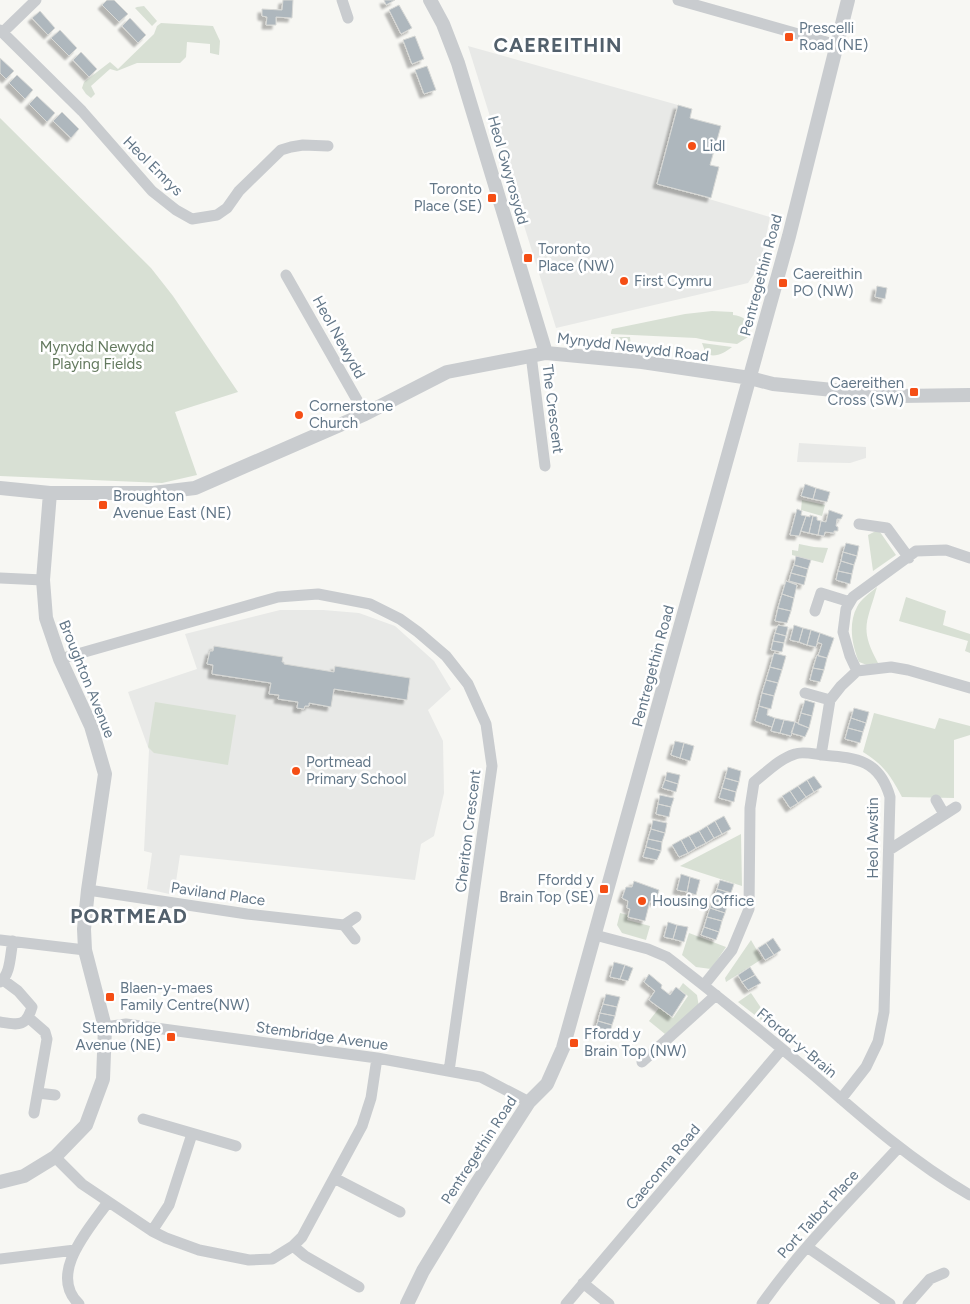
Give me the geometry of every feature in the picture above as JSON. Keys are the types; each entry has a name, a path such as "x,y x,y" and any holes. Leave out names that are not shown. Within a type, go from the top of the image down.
{"street":[{"name":"Heol Emrys","path":"36,0 1,31 82,111 152,191 176,210 192,218 217,215 227,208 239,192 281,150 297,146 328,146"},
{"path":"342,0 348,18"},
{"name":"Heol Gwyrosydd","path":"430,0 443,24 458,63 546,352"},
{"path":"678,0 837,45"},
{"name":"Pentregethin Road","path":"407,1304 423,1271 529,1102 547,1084 563,1048 789,236 848,0"},
{"name":"Heol Newydd","path":"286,275 365,414"},
{"name":"Mynydd Newydd Road","path":"0,488 50,493 153,493 195,488 365,414 447,372 546,352 642,362 750,378 773,384 900,396 970,396"},
{"name":"The Crescent","path":"531,356 545,466"},
{"name":"Broughton Avenue","path":"0,1182 24,1176 55,1157 86,1126 103,1079 105,1027 85,950 84,929 105,774 91,726 60,659 46,618 43,580 50,493"},
{"path":"859,524 887,528 909,558"},
{"path":"857,671 850,656 843,632 846,609 853,597 909,558 916,551 946,550 970,558"},
{"path":"0,578 43,580"},
{"path":"815,611 821,593 850,602"},
{"name":"Cheriton Crescent","path":"60,659 278,597 318,594 370,604 400,619 446,656 468,684 486,724 492,766 449,1071"},
{"path":"821,755 830,700 857,671 891,667 970,688"},
{"path":"805,693 830,700"},
{"name":"Heol Awstin","path":"704,985 732,950 749,909 750,808 754,782 781,761 797,753 860,760 875,768 886,783 890,797 884,1012 878,1042 866,1067 841,1098"},
{"path":"936,800 944,814"},
{"path":"889,850 956,807"},
{"name":"Paviland Place","path":"88,890 247,914 344,925"},
{"path":"355,939 344,925 356,918"},
{"name":"Ffordd-y-Brain","path":"595,935 661,954 704,985 899,1147 970,1195"},
{"path":"0,940 85,950"},
{"path":"0,1022 24,1023 29,1018 32,1007 18,992 2,981 8,970 12,942"},
{"path":"642,1062 716,995"},
{"path":"29,1018 45,1032 47,1039 34,1114"},
{"name":"Stembridge Avenue","path":"105,1027 126,1024 377,1058 481,1076 529,1102"},
{"name":"Caeconna Road","path":"566,1304 782,1049"},
{"path":"55,1157 82,1184 152,1231 166,1238 200,1250 249,1260 272,1259 294,1246 302,1237 362,1126 371,1098 377,1058"},
{"path":"38,1093 55,1095"},
{"path":"143,1120 236,1146"},
{"path":"152,1231 169,1204 192,1134"},
{"name":"Port Talbot Place","path":"762,1304 783,1274 899,1147"},
{"path":"334,1178 400,1212"},
{"path":"80,1304 76,1301 68,1285 69,1262 75,1250 108,1202"},
{"path":"294,1246 305,1256 359,1287"},
{"path":"807,1247 890,1304"},
{"path":"0,1259 75,1250"},
{"path":"908,1304 930,1279 944,1273"},
{"path":"583,1283 609,1304"}],"shaded area":[{"path":"468,46 678,105 658,184 770,217 760,265 748,283 556,328"},
{"path":"799,443 866,447 866,458 850,463 797,462"},
{"name":"Portmead Primary School","path":"280,610 323,610 359,613 395,626 434,661 451,689 428,710 443,741 444,793 434,836 421,844 415,880 180,855 174,895 147,889 152,853 144,851 149,750 128,692 197,669 185,634"}],"green space":[{"path":"144,6 157,21 152,26 135,8"},
{"path":"161,23 213,26 220,41 219,55 210,53 210,44 187,42 186,57 180,63 137,63 117,71 110,69 91,86 95,94 91,98 86,94 82,88 84,82 110,62 118,69 154,34 157,26"},
{"name":"Mynydd Newydd Playing Fields","path":"0,118 151,268 173,296 238,392 175,412 197,475 162,483 0,476"},
{"path":"712,311 733,312 733,315 745,319 749,328 748,337 737,344 696,338 611,334 612,329 685,314"},
{"path":"613,337 630,337 631,346 618,344"},
{"path":"702,343 732,347 720,354 710,355 706,354"},
{"path":"802,500 825,505 822,516 801,510"},
{"path":"880,532 896,555 873,571 868,535"},
{"path":"799,544 828,548 823,563 792,555 792,550 798,551"},
{"path":"877,587 868,618 867,633 868,641 878,663 867,665 859,662 853,642 852,627 854,614 859,604"},
{"path":"906,597 946,611 943,625 970,634 970,653 965,651 968,641 899,621"},
{"path":"155,702 236,715 228,765 154,753 148,747"},
{"path":"874,713 935,729 939,718 970,726 970,735 954,740 954,798 902,797 886,771 863,752"},
{"path":"741,834 742,886 680,866"},
{"path":"620,913 628,915 627,920 650,926 646,940 622,933 617,925"},
{"path":"689,933 726,947 711,969 696,967 682,955"},
{"path":"751,940 762,959 726,982 725,978"},
{"path":"683,983 697,995 699,1007 665,1034 649,1021 659,1008 673,1018 688,996 679,989"},
{"path":"751,993 772,1024 769,1026 738,1002"}],"building":[{"path":"107,0 114,0 128,14 119,22 102,5"},
{"path":"283,0 293,0 292,18 276,17 276,25 266,25 267,17 262,16 262,9 282,10"},
{"path":"384,0 395,0 386,5"},
{"path":"399,5 412,28 401,34 389,10"},
{"path":"40,11 55,28 48,35 32,18"},
{"path":"130,18 146,35 138,43 122,26"},
{"path":"60,30 77,48 69,56 51,38"},
{"path":"415,36 424,59 412,64 403,40"},
{"path":"81,52 97,69 89,77 73,60"},
{"path":"0,58 14,71 6,79 0,73"},
{"path":"427,66 436,90 424,94 415,70"},
{"path":"17,75 33,90 25,99 9,83"},
{"path":"37,96 55,113 47,122 29,104"},
{"name":"Lidl","path":"678,105 692,109 690,118 721,126 710,165 719,167 711,198 657,184"},
{"path":"62,112 79,129 71,138 53,121"},
{"path":"877,286 887,288 885,299 875,297"},
{"path":"805,484 816,488 813,499 801,496"},
{"path":"816,488 830,492 827,502 813,499"},
{"path":"797,509 802,511 801,515 806,516 799,536 790,535"},
{"path":"829,510 843,515 841,519 837,519 836,526 838,531 834,531 834,533 825,532 824,536 818,535 821,521 826,522"},
{"path":"810,515 813,516 809,533 801,531 806,516 810,517"},
{"path":"813,516 821,521 818,535 809,533"},
{"path":"846,543 859,546 857,556 843,552"},
{"path":"843,552 857,556 854,565 841,561"},
{"path":"796,556 811,560 808,569 794,565"},
{"path":"841,561 854,565 852,574 838,571"},
{"path":"794,565 808,569 806,577 791,573"},
{"path":"838,571 852,574 850,584 836,580"},
{"path":"791,573 806,577 804,585 789,581"},
{"path":"786,581 797,585 794,598 782,594"},
{"path":"782,594 794,598 791,611 778,608"},
{"path":"778,608 791,611 787,623 775,621"},
{"path":"778,625 788,627 786,636 775,633"},
{"path":"794,625 803,628 799,642 790,640"},
{"path":"803,628 811,630 807,645 799,642"},
{"path":"811,630 820,633 816,647 807,645"},
{"path":"775,633 786,636 784,643 773,641"},
{"path":"820,633 834,638 827,658 818,656 822,644 817,642"},
{"path":"773,641 784,643 782,652 771,650"},
{"path":"214,646 283,657 282,662 284,664 334,672 335,666 410,678 407,700 334,689 331,707 309,703 309,706 305,706 304,709 297,708 298,702 278,699 279,695 269,694 271,683 212,674 213,665 207,664 210,651 213,651"},
{"path":"774,653 786,656 782,670 770,667"},
{"path":"817,655 827,658 824,670 813,668"},
{"path":"770,667 782,670 778,683 766,680"},
{"path":"813,668 824,670 820,682 810,680"},
{"path":"766,680 778,683 774,696 762,693"},
{"path":"762,693 774,696 771,709 759,706"},
{"path":"805,700 815,703 812,716 801,713"},
{"path":"759,706 768,709 767,715 775,718 772,727 755,721"},
{"path":"854,708 869,712 866,723 851,718"},
{"path":"801,713 812,716 809,728 798,724"},
{"path":"775,718 784,720 780,733 771,731"},
{"path":"851,718 866,723 863,732 848,728"},
{"path":"784,720 795,722 791,736 780,733"},
{"path":"795,722 809,728 805,737 791,733"},
{"path":"848,728 863,732 860,743 845,739"},
{"path":"675,741 684,743 680,758 671,755"},
{"path":"684,743 694,746 690,761 680,758"},
{"path":"728,767 741,771 739,782 725,778"},
{"path":"667,772 680,775 678,784 665,780"},
{"path":"814,776 822,787 814,792 807,780"},
{"path":"725,778 739,782 736,792 722,788"},
{"path":"665,780 678,784 676,792 662,788"},
{"path":"807,780 814,792 806,797 798,786"},
{"path":"798,786 806,797 798,803 790,791"},
{"path":"722,788 736,792 734,802 719,798"},
{"path":"790,791 798,803 790,808 782,796"},
{"path":"660,795 674,798 671,807 658,804"},
{"path":"658,804 671,807 669,817 656,814"},
{"path":"724,816 731,829 722,834 715,821"},
{"path":"653,820 667,823 665,833 651,829"},
{"path":"715,821 722,834 714,838 707,826"},
{"path":"707,826 714,838 706,843 699,831"},
{"path":"651,829 665,833 662,842 648,839"},
{"path":"699,831 706,843 696,848 689,836"},
{"path":"689,836 696,848 688,853 681,840"},
{"path":"648,839 662,842 661,851 646,847"},
{"path":"681,840 688,853 679,857 672,845"},
{"path":"646,847 661,851 657,860 643,857"},
{"path":"681,874 690,877 687,892 677,890"},
{"path":"690,877 700,880 696,895 687,892"},
{"path":"720,880 734,884 731,893 717,889"},
{"name":"Housing Office","path":"634,881 659,890 656,902 650,901 645,921 628,917 630,909 627,908 628,901 622,898 626,887 632,887"},
{"path":"717,889 731,893 728,903 714,898"},
{"path":"714,898 728,903 725,913 710,908"},
{"path":"710,908 725,913 722,921 707,917"},
{"path":"707,917 722,921 719,932 704,927"},
{"path":"668,922 677,925 673,939 664,937"},
{"path":"677,925 688,927 684,942 673,939"},
{"path":"704,927 719,932 716,940 701,935"},
{"path":"773,938 781,950 774,955 766,943"},
{"path":"766,943 774,955 765,960 758,948"},
{"path":"614,962 625,965 620,979 610,977"},
{"path":"625,965 633,968 628,981 620,979"},
{"path":"750,967 755,975 742,982 738,975"},
{"path":"649,974 670,995 676,987 686,995 672,1017 649,1000 655,991 644,982"},
{"path":"755,975 761,983 748,990 742,982"},
{"path":"606,994 620,997 617,1007 603,1004"},
{"path":"603,1004 617,1007 615,1016 600,1013"},
{"path":"600,1013 615,1016 612,1025 598,1021"},
{"path":"598,1021 612,1025 610,1034 595,1030"}],"place":[{"name":"Prescelli Road (NE)","path":"789,37"},
{"name":"Lidl","path":"692,146"},
{"name":"Toronto Place (SE)","path":"492,198"},
{"name":"Toronto Place (NW)","path":"528,258"},
{"name":"First Cymru","path":"624,281"},
{"name":"Caereithin PO (NW)","path":"783,283"},
{"name":"Caereithen Cross (SW)","path":"914,392"},
{"name":"Cornerstone Church","path":"299,415"},
{"name":"Broughton Avenue East (NE)","path":"103,505"},
{"name":"Portmead Primary School","path":"296,771"},
{"name":"Ffordd y Brain Top (SE)","path":"604,889"},
{"name":"Housing Office","path":"642,901"},
{"name":"Blaen-y-maes Family Centre(NW)","path":"110,997"},
{"name":"Stembridge Avenue (NE)","path":"171,1037"},
{"name":"Ffordd y Brain Top (NW)","path":"574,1043"}],"district":[{"name":"CAEREITHIN","path":"558,45"},
{"name":"PORTMEAD","path":"129,916"}]}
